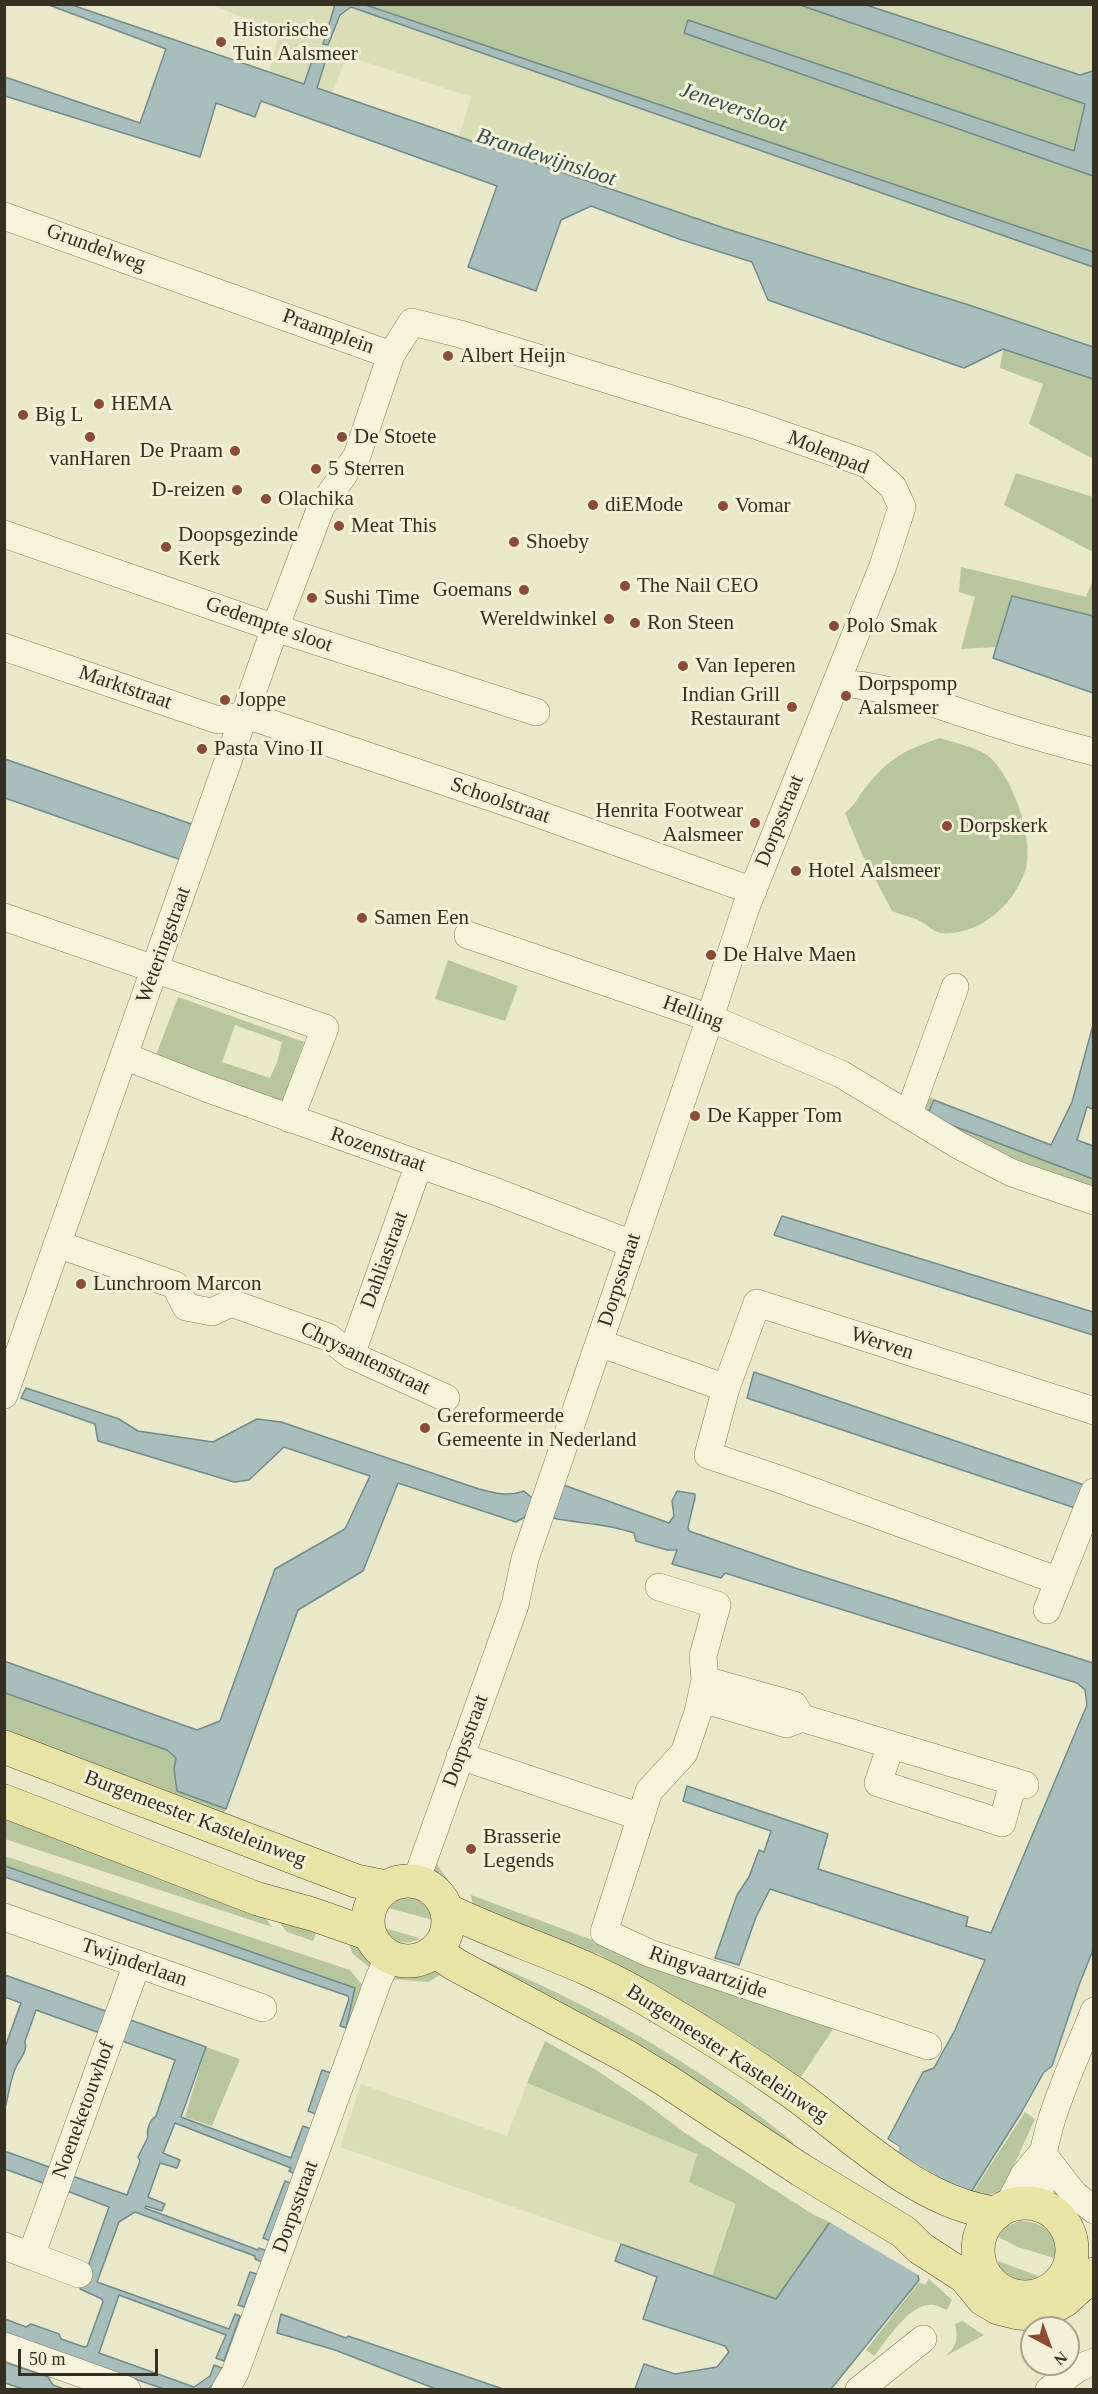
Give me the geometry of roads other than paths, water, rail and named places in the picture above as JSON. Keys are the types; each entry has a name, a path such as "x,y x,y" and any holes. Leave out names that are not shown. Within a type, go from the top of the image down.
{"main road":[{"name":"Burgemeester Kasteleinweg","path":"4,1747 356,1881 401,1884"},
{"path":"4,1801 258,1899 312,1914 408,1962 427,1957 435,1951 443,1941 448,1929 447,1910 436,1891 401,1884 372,1902 368,1918 379,1946"},
{"name":"Burgemeester Kasteleinweg","path":"447,1910 607,1976 646,1998 790,2090 834,2122 862,2148 938,2196 980,2211 1002,2209 1020,2204 1041,2206"},
{"path":"435,1951 456,1965 626,2056 904,2232 927,2239 936,2252 1000,2291 1022,2297 1045,2293 1054,2287 1066,2271 1086,2262 1072,2245 1080,2232 1041,2206"},
{"path":"974,2276 978,2244 984,2227 1002,2209"}],"street":[{"name":"Grundelweg","path":"4,216 187,282"},
{"name":"Praamplein","path":"187,282 391,355 412,322 459,334 626,387"},
{"name":"Weteringstraat","path":"4,1395 275,628 321,507 357,456 391,355"},
{"name":"Molenpad","path":"626,387 752,424 867,464 893,488 902,507 883,566 836,683"},
{"name":"Gedempte sloot","path":"4,534 275,628 536,712"},
{"name":"Marktstraat","path":"4,647 218,720 246,715"},
{"path":"836,683 859,684 893,690 1030,735 1094,752"},
{"name":"Dorpsstraat","path":"401,1884 460,1756 515,1605 525,1559 753,891 836,683"},
{"name":"Schoolstraat","path":"246,715 505,802 753,891"},
{"path":"4,917 325,1028 290,1119"},
{"name":"Helling","path":"468,935 710,1018 841,1074 909,1113 960,1146 1012,1173 1094,1201"},
{"path":"909,1113 955,987"},
{"name":"Rozenstraat","path":"124,1056 290,1119 497,1192 632,1244"},
{"name":"Dahliastraat","path":"351,1355 419,1164"},
{"name":"Chrysantenstraat","path":"57,1244 175,1285 186,1307 212,1312 231,1303 328,1337 351,1355 446,1398"},
{"name":"Werven","path":"1059,1581 708,1455 726,1388 757,1303 1094,1411"},
{"path":"599,1343 726,1388"},
{"path":"1047,1610 1089,1504"},
{"name":"Ringvaartzijde","path":"659,1587 717,1605 703,1656 703,1689 684,1753 649,1791 604,1932 649,1953 928,2046"},
{"path":"703,1689 787,1724 802,1718 891,1745 1019,1784 1002,1823 878,1783 891,1745"},
{"path":"460,1756 641,1817"},
{"name":"Twijnderlaan","path":"4,1917 263,2008"},
{"name":"Dorpsstraat","path":"225,2390 235,2373 379,1978 379,1946"},
{"name":"Noeneketouwhof","path":"31,2256 137,1964"},
{"path":"1041,2206 1042,2153 1056,2109 1094,2011"},
{"path":"1002,2209 1024,2175 1042,2153"},
{"path":"1042,2153 1074,2193 1094,2210"},
{"path":"4,2246 79,2274"},
{"path":"859,2390 922,2339"},
{"path":"4,2346 62,2381 127,2390"},
{"path":"1049,2390 1086,2365"}],"place":[{"name":"Historische Tuin Aalsmeer","path":"221,42"},
{"name":"Albert Heijn","path":"448,356"},
{"name":"HEMA","path":"99,404"},
{"name":"Big L","path":"23,415"},
{"name":"vanHaren","path":"90,437"},
{"name":"De Stoete","path":"342,437"},
{"name":"De Praam","path":"235,451"},
{"name":"5 Sterren","path":"316,469"},
{"name":"D-reizen","path":"237,490"},
{"name":"Olachika","path":"266,499"},
{"name":"diEMode","path":"593,505"},
{"name":"Vomar","path":"723,506"},
{"name":"Meat This","path":"339,526"},
{"name":"Shoeby","path":"514,542"},
{"name":"Doopsgezinde Kerk","path":"166,547"},
{"name":"The Nail CEO","path":"625,586"},
{"name":"Goemans","path":"524,590"},
{"name":"Sushi Time","path":"312,598"},
{"name":"Wereldwinkel","path":"609,619"},
{"name":"Ron Steen","path":"635,623"},
{"name":"Polo Smak","path":"834,626"},
{"name":"Van Ieperen","path":"683,666"},
{"name":"Dorpspomp Aalsmeer","path":"846,696"},
{"name":"Joppe","path":"225,700"},
{"name":"Indian Grill Restaurant","path":"792,707"},
{"name":"Pasta Vino II","path":"202,749"},
{"name":"Henrita Footwear Aalsmeer","path":"755,823"},
{"name":"Dorpskerk","path":"947,826"},
{"name":"Hotel Aalsmeer","path":"796,871"},
{"name":"Samen Een","path":"362,918"},
{"name":"De Halve Maen","path":"711,955"},
{"name":"De Kapper Tom","path":"695,1116"},
{"name":"Lunchroom Marcon","path":"81,1284"},
{"name":"Gereformeerde Gemeente in Nederland","path":"425,1428"},
{"name":"Brasserie Legends","path":"471,1849"}],"water label":[{"name":"Jeneversloot","path":"733,108"},
{"name":"Brandewijnsloot","path":"546,158"}]}
